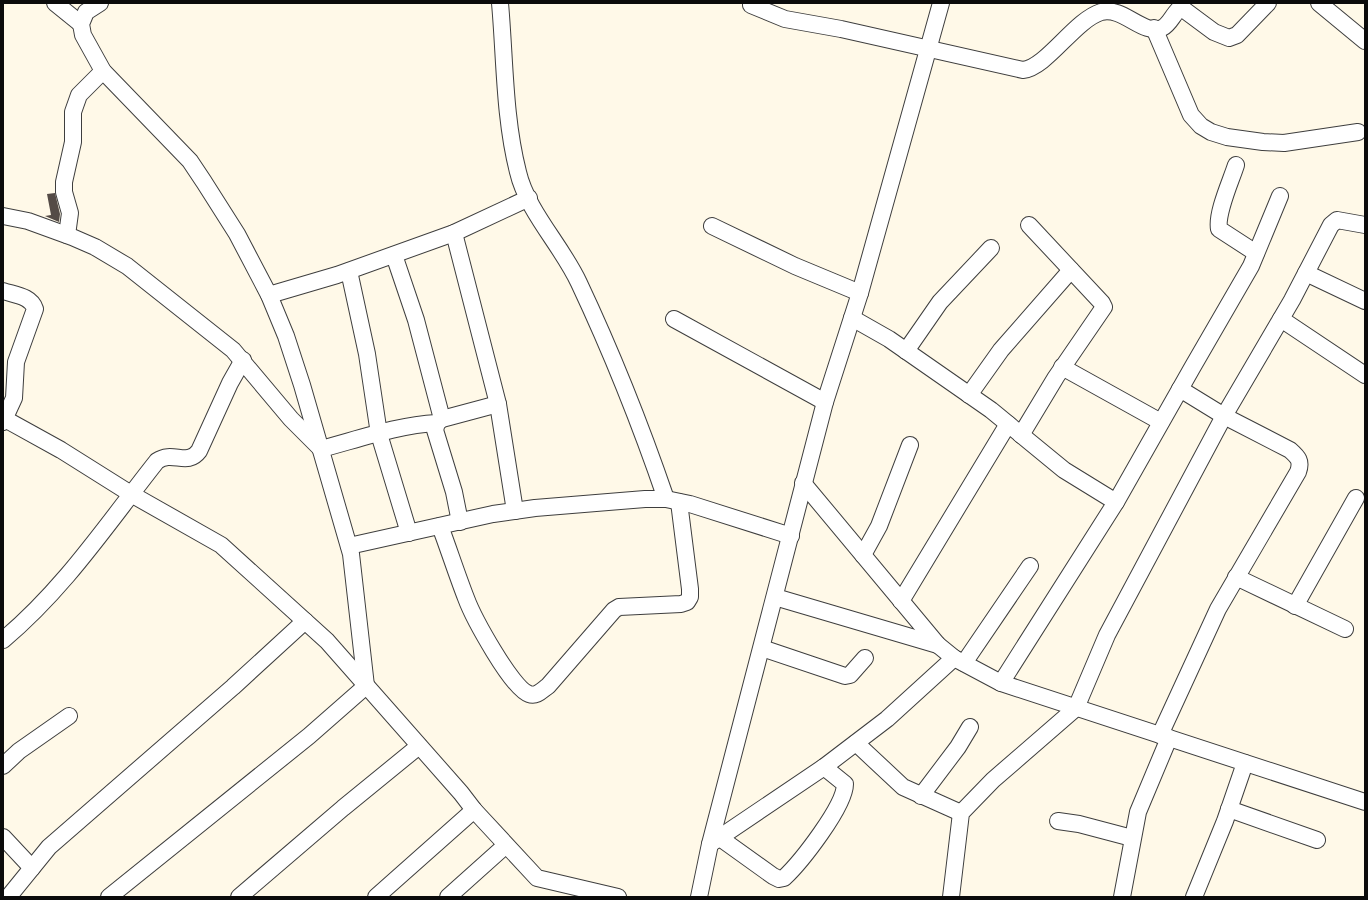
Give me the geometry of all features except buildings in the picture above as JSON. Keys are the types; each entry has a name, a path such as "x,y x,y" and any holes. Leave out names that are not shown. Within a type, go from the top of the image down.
{"street":[{"path":"55,3 81,24"},
{"path":"100,3 86,12 81,24 83,35 103,71 190,161 238,234 269,295 300,378 349,546 355,582 366,686"},
{"path":"699,897 715,841 803,483 825,402 860,293 941,3"},
{"path":"752,5 785,19 842,29 1023,70 1037,66 1060,43 1100,13 1108,11 1117,12 1141,25 1160,28 1166,25 1178,10 1183,9 1214,32 1229,38 1237,35 1268,3"},
{"path":"1319,3 1365,41"},
{"path":"440,526 466,600 482,630 514,681 522,691 530,695 537,694 548,686 614,610 619,607 681,604 687,602 690,597 690,589 672,500 579,282 529,198 518,172 509,120 500,7"},
{"path":"1154,28 1192,115 1201,126 1211,132 1227,137 1263,142 1284,143 1358,132"},
{"path":"70,236 70,213 64,192 64,182 74,142 73,112 78,95 103,71"},
{"path":"1236,165 1221,212 1218,224 1219,229 1256,253"},
{"path":"1001,683 1116,502 1251,266 1280,196"},
{"path":"269,295 348,271 454,233 529,198"},
{"path":"3,216 28,221 70,236 95,247 127,266 233,350 243,360 291,419 321,449"},
{"path":"951,897 961,813 993,780 1076,708 1107,635 1224,416 1306,273 1331,225 1337,220 1365,225"},
{"path":"1021,435 1062,367 1104,307 1102,303 1029,225"},
{"path":"712,226 795,266 860,293"},
{"path":"454,233 498,404 515,511"},
{"path":"906,351 940,302 991,248"},
{"path":"394,255 416,320 440,421 435,430 454,492 460,522"},
{"path":"969,395 1001,350 1071,270"},
{"path":"348,271 367,354 379,434 409,533"},
{"path":"1306,273 1365,301"},
{"path":"3,291 28,299 33,303 35,309 16,362 14,398 4,420 61,450 131,494 220,545 327,641 461,793 505,846 537,878 615,897"},
{"path":"852,318 878,332 906,351 1008,424 1064,470 1116,502"},
{"path":"674,319 825,402"},
{"path":"1280,319 1365,375"},
{"path":"3,640 45,602 74,570 157,462 163,457 189,459 194,457 199,451 230,383 243,360"},
{"path":"1062,367 1161,422"},
{"path":"1122,897 1138,812 1165,737 1218,609 1301,465 1298,457 1290,450 1224,416 1180,389"},
{"path":"321,449 425,423 440,421 498,404"},
{"path":"901,601 1008,424"},
{"path":"863,554 879,526 910,445"},
{"path":"803,483 938,645 959,660 1001,683 1365,802"},
{"path":"1295,606 1356,498"},
{"path":"349,546 515,511 645,499 672,500 791,536"},
{"path":"715,841 824,767 887,719 959,660 1030,566"},
{"path":"1236,577 1345,629"},
{"path":"775,597 938,645"},
{"path":"10,894 50,847 233,687 305,621"},
{"path":"762,648 845,676 850,675 865,658"},
{"path":"110,897 309,736 366,686"},
{"path":"3,766 19,751 69,716"},
{"path":"921,796 958,747 970,727"},
{"path":"856,743 903,787 961,813"},
{"path":"239,897 343,808 419,746"},
{"path":"1194,897 1229,809 1245,763"},
{"path":"715,841 773,876 779,879 784,878 818,836 845,790 845,784 824,767"},
{"path":"1229,809 1317,840"},
{"path":"376,897 474,810"},
{"path":"1058,821 1132,838"},
{"path":"3,837 32,868"},
{"path":"448,897 505,846"}]}
